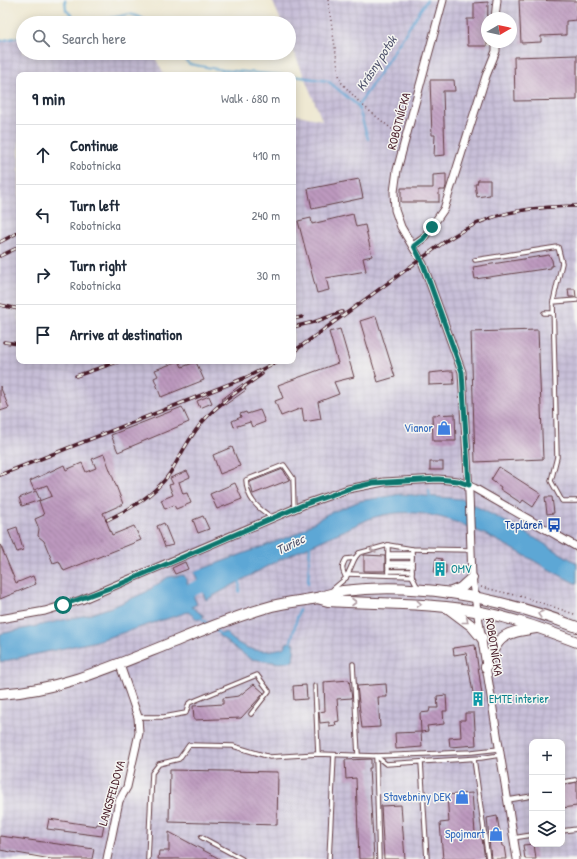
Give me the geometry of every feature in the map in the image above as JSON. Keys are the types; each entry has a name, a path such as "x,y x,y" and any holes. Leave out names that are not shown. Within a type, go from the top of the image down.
{"main road":[{"path":"448,593 461,588 472,578"},
{"path":"0,694 24,692 61,684 120,665 219,624 272,606 322,596 382,588 418,589 475,598 527,610 577,627"},
{"path":"322,596 328,601 391,602 477,611 539,628 577,642"},
{"path":"446,607 472,626 482,638"},
{"path":"486,667 494,645 499,639 512,632 539,628"}],"street":[{"name":"ROBOTNÍCKA","path":"443,0 397,170 394,192 395,210 401,227 414,246 423,264 462,372 469,489 472,578 517,859"},
{"path":"496,12 497,0"},
{"path":"414,246 423,239 441,216 448,200 496,48"},
{"path":"0,619 45,611 82,600 294,509 348,489 373,483 438,479 458,481 469,489 577,547"},
{"name":"LANGSFELDOVA","path":"107,859 119,801 127,788 139,733 138,717 120,665"}],"lane":[{"path":"475,260 558,247 562,263 553,302 557,457 552,481 562,501 577,501"},
{"path":"553,302 577,300"},
{"path":"544,313 553,313"},
{"path":"273,518 261,510 246,492 246,480 284,465 293,478 294,509"},
{"path":"322,596 347,576 355,558 359,553 388,545 412,549 471,550"},
{"path":"388,545 388,568"},
{"path":"412,549 412,576 418,589"},
{"path":"388,555 412,556"},
{"path":"347,576 342,570 342,565 346,559 355,558"},
{"path":"388,568 412,567"},
{"path":"347,576 388,568 412,567"},
{"path":"388,568 412,576"},
{"path":"353,664 358,755"},
{"path":"138,717 164,717 186,713 189,703 257,675 268,691 251,714"},
{"path":"315,686 318,754"},
{"path":"148,859 152,773 159,764 179,759 187,747 197,745 233,746 270,757 318,754 376,756 499,752"},
{"path":"376,756 386,764 474,759 499,752"},
{"path":"329,859 334,755"},
{"path":"376,756 379,859"},
{"path":"474,759 488,859"},
{"path":"421,762 427,859"},
{"path":"565,782 574,780"},
{"path":"507,800 529,796"},
{"path":"565,831 577,829"},
{"path":"513,838 529,835"},
{"path":"200,837 242,859"}],"path":[{"path":"328,0 340,81 361,104 405,140"},
{"path":"481,587 527,598 577,615"}],"shaded area":[{"path":"272,0 577,0 577,859 0,859 0,40 16,39 16,60 156,60 162,72 16,72 16,364 296,364 296,115 322,120 296,57 296,16 279,16"}],"water":[{"path":"401,494 462,499 516,527 577,563 577,584 477,530 450,520 423,514 396,513 369,519 273,563 206,600 194,572 296,534 327,514 360,501"},
{"path":"184,575 197,604 192,607 204,616 198,620 188,612 97,641 0,662 0,634 91,614 117,605 146,592 168,577"},
{"path":"225,632 245,647 260,651 268,651 285,647 287,642 295,644 293,661 280,663 250,659 218,635"}],"building":[{"path":"519,0 577,1 577,20 566,21 566,35 541,36 541,42 521,43"},
{"path":"488,2 488,12 481,12 481,46 468,46 467,19 474,19 474,3"},
{"path":"577,55 577,100 515,101 514,57"},
{"path":"430,80 454,80 455,91 443,91 445,155 434,156 435,135 432,135"},
{"path":"446,174 445,190 439,190 439,202 401,202 401,188 433,188 433,175"},
{"path":"359,179 363,198 312,209 308,189"},
{"path":"478,180 490,180 490,195 477,197 475,184 477,184"},
{"path":"353,214 356,227 365,225 372,256 363,258 366,271 326,278 329,290 317,293 298,221 311,218 312,224"},
{"path":"549,255 553,266 551,266 551,268 475,279 473,267"},
{"path":"568,289 575,289 576,297 569,297"},
{"path":"376,316 395,377 378,382 360,321"},
{"path":"340,329 354,377 334,382 339,394 318,402 321,419 304,422 302,408 281,416 275,401 283,398 278,385 338,363 329,332"},
{"path":"538,330 543,459 475,462 471,332"},
{"path":"171,364 180,364 182,367 190,364 197,364 204,380 161,397 154,378 158,376 155,370"},
{"path":"453,371 454,384 429,385 429,373"},
{"path":"242,384 246,390 225,405 221,400"},
{"path":"0,386 9,408 0,411"},
{"path":"209,396 212,403 200,408 197,401"},
{"path":"182,407 189,422 118,452 111,435"},
{"path":"260,410 265,422 252,427 250,422 234,427 232,421 241,417 240,414 246,412 247,414"},
{"name":"Vianor","path":"455,414 456,441 433,441 432,415"},
{"path":"232,447 240,466 220,474 213,455"},
{"path":"104,454 123,504 103,513 112,535 134,526 141,540 64,571 59,561 53,563 44,541 38,536 39,529 35,519 44,515 39,501 52,496 47,485 34,490 30,481 64,465 66,470 82,463 86,472 96,468 92,459"},
{"path":"430,462 443,462 443,470 430,470"},
{"path":"499,467 541,494 533,507 523,500 521,503 500,489 501,487 491,480"},
{"path":"283,469 289,480 253,494 250,482"},
{"path":"187,471 190,477 179,482 183,494 187,493 191,503 176,509 174,505 165,509 161,500 173,495 169,485 173,484 170,478"},
{"path":"235,483 242,499 217,509 210,494"},
{"path":"36,491 40,500 22,506 19,498"},
{"path":"545,497 552,497 554,513 547,514"},
{"path":"203,516 209,529 198,533 193,520"},
{"path":"164,523 173,545 165,547 157,526"},
{"path":"17,527 23,550 17,552 8,530"},
{"path":"0,544 16,583 33,576 36,584 0,599"},
{"path":"364,555 385,556 385,571 364,571"},
{"name":"OMV","path":"436,558 442,559 441,565 446,565 446,574 434,573"},
{"path":"185,562 188,569 175,574 172,568"},
{"path":"475,645 483,702 475,704 466,653 454,655 453,648"},
{"path":"349,680 352,698 337,699 339,721 335,722 336,725 329,726 329,722 320,723 319,712 325,711 324,682"},
{"path":"254,684 264,693 241,718 194,720 193,706 223,704 223,698 239,696"},
{"path":"386,684 387,697 378,697 380,727 362,728 357,686"},
{"path":"306,685 307,699 294,700 293,686"},
{"path":"446,695 447,711 443,711 444,724 427,726 428,731 421,732 420,713 429,712 430,708 438,708 437,696"},
{"path":"465,713 474,713 476,745 450,747 449,738 461,737 460,720 465,720"},
{"path":"421,732 422,747 396,749 395,733"},
{"path":"371,759 371,768 369,768 374,859 359,859 356,778 346,779 345,760"},
{"path":"170,770 278,772 277,825 169,822"},
{"path":"577,782 577,806 565,808 565,784"},
{"path":"472,793 475,833 481,832 485,859 443,859 440,823 449,822 447,795"},
{"path":"401,805 405,859 384,859 381,806"},
{"path":"497,816 502,846 504,846 506,859 491,859 487,818"},
{"path":"49,819 96,826 97,824 104,825 102,836 47,829"},
{"path":"169,832 220,859 158,859 159,851 169,851"},
{"path":"0,836 94,849 92,859 51,859 0,850"},
{"path":"529,844 529,847 534,847 536,859 525,859 523,845"}],"waterway":[{"path":"65,0 66,10 72,16"},
{"name":"Krásny potok","path":"368,139 358,106 427,0"},
{"path":"120,16 130,14 136,16"},
{"path":"0,41 16,38"},
{"path":"185,60 189,64 223,70 247,72"},
{"path":"296,76 328,81 358,106"},
{"name":"Krásny potok","path":"429,490 430,499"},
{"path":"308,584 310,546"},
{"name":"Turiec","path":"174,597 215,580"},
{"path":"239,592 240,581"},
{"path":"290,645 299,610"},
{"path":"200,617 209,625"},
{"path":"214,629 221,635"}],"railway":[{"path":"296,350 447,240 478,223 493,217 525,210 577,206"},
{"path":"0,242 16,234"},
{"path":"0,256 16,248"},
{"path":"0,305 16,308"},
{"path":"296,326 314,322 342,312"},
{"path":"296,318 302,317"},
{"path":"4,342 16,344"},
{"path":"76,376 111,364"},
{"path":"0,475 247,377 272,364"},
{"path":"107,520 150,495 170,473 190,438 211,412 262,374"}],"place":[{"name":"Vianor","path":"444,428"},
{"name":"Tepláreň","path":"554,525"},
{"name":"OMV","path":"440,569"},
{"name":"EMTE interier","path":"478,699"},
{"name":"Stavebniny DEK","path":"462,797"},
{"name":"Spojmart","path":"496,834"}],"route":[{"path":"63,605 82,600 118,585 324,496 373,483 384,482 438,479 458,481 469,485 464,381 462,372 459,360 423,264 414,246 423,239 432,227"}]}
